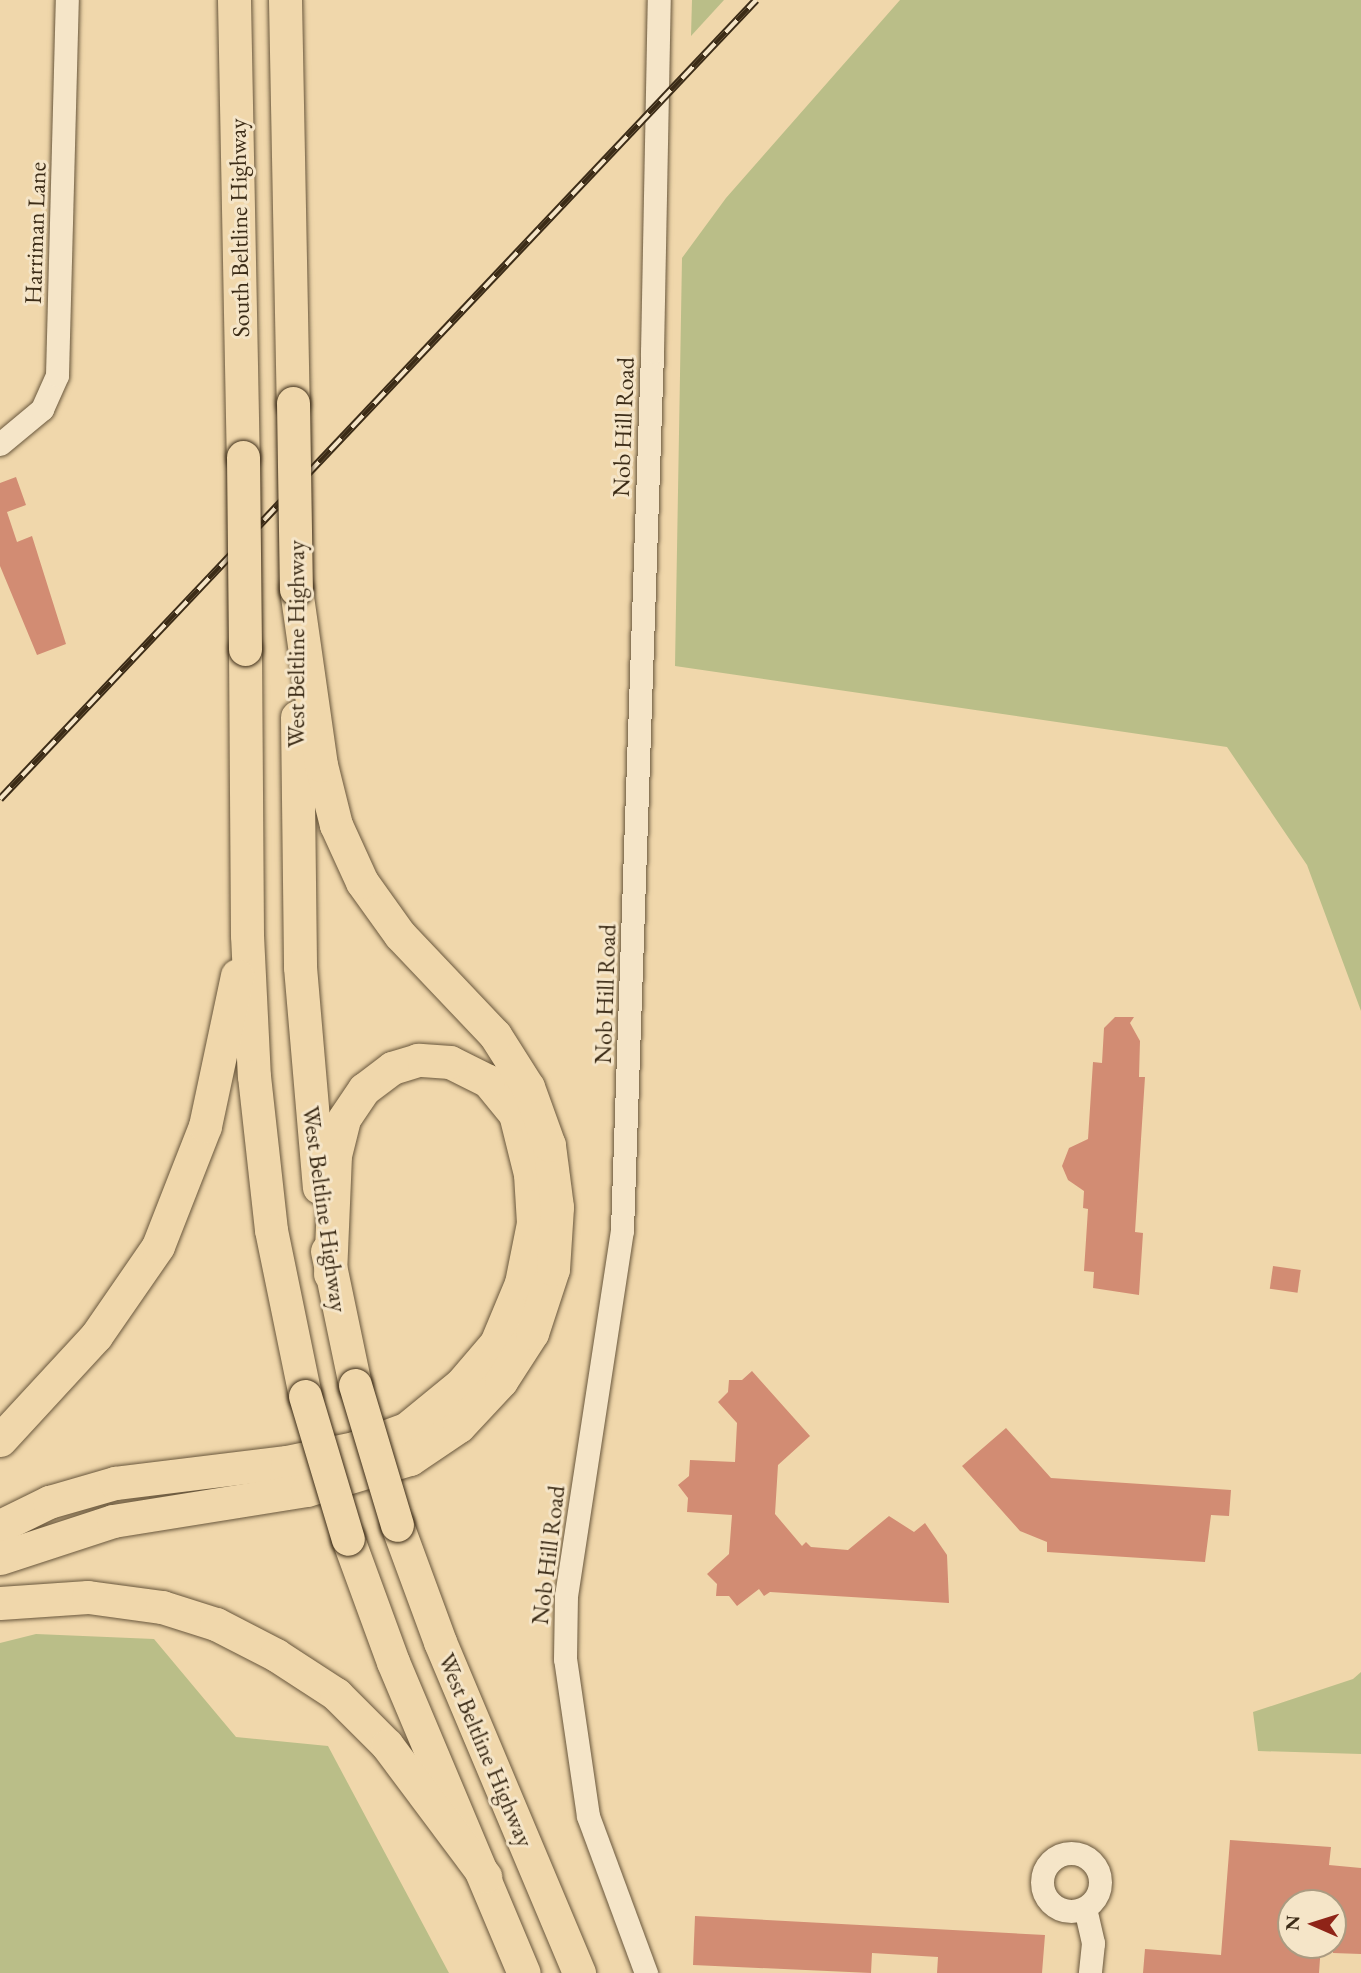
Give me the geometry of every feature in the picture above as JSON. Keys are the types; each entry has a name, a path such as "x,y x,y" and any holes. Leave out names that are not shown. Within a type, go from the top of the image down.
{"highway":[{"name":"South Beltline Highway","path":"234,0 243,457"},
{"name":"South Beltline Highway","path":"285,0 293,403"},
{"name":"West Beltline Highway","path":"293,403 300,967 315,1157 330,1274 355,1385 397,1525 440,1642 579,1973"},
{"name":"West Beltline Highway","path":"243,457 247,935 254,1076 271,1230 305,1396 348,1539 393,1662 524,1973"},
{"path":"0,1558 113,1521 307,1490 410,1459 458,1426 501,1381 532,1332 553,1269 558,1207 549,1145 528,1087 495,1035 400,935 362,882 336,825 321,765 296,589"},
{"path":"0,1440 96,1336 158,1246 205,1126 247,935"},
{"path":"0,1526 49,1503 115,1483 287,1462 354,1448 406,1429 461,1384 496,1343 521,1283 533,1223 530,1174 514,1114 488,1081 450,1062 418,1060 392,1068 364,1089 344,1119 335,1156 330,1274"},
{"path":"0,1603 88,1597 162,1607 216,1624 276,1655 336,1694 387,1745 485,1876"}],"street":[{"name":"Harriman Lane","path":"0,444 42,409 57,375 67,0"},
{"name":"Nob Hill Road","path":"646,1973 588,1816 565,1659 566,1595 622,1230 650,393 659,0"},
{"path":"1085,1908 1093,1943 1090,1973"}],"green space":[{"path":"692,0 724,0 691,36"},
{"path":"900,0 1361,0 1361,1011 1307,865 1227,747 675,666 682,258 726,198"},
{"path":"36,1634 154,1639 236,1737 328,1746 449,1973 0,1973 0,1643"},
{"path":"1361,1672 1361,1754 1258,1751 1253,1712 1353,1679"}],"building":[{"path":"16,477 26,505 7,512 17,542 32,536 66,644 37,655 0,566 0,483"},
{"path":"1115,1017 1134,1017 1130,1023 1140,1041 1139,1077 1145,1077 1135,1232 1143,1233 1139,1295 1093,1288 1094,1272 1084,1271 1088,1209 1083,1208 1084,1191 1068,1180 1062,1166 1069,1148 1088,1139 1093,1062 1102,1063 1104,1028"},
{"path":"1273,1266 1301,1270 1298,1293 1270,1289"},
{"path":"752,1371 810,1436 778,1465 775,1514 802,1546 806,1542 811,1547 848,1550 889,1516 914,1532 925,1523 947,1555 949,1603 770,1592 764,1596 759,1589 737,1606 729,1596 716,1596 717,1584 707,1574 729,1554 732,1515 687,1512 688,1498 678,1485 689,1476 690,1460 735,1462 737,1423 718,1402 728,1392 729,1380 742,1380"},
{"path":"1006,1428 1051,1478 1231,1490 1229,1516 1211,1515 1205,1562 1047,1552 1047,1542 1020,1531 962,1466"},
{"path":"1230,1840 1331,1847 1329,1865 1361,1868 1361,1954 1347,1954 1347,1889 1277,1889 1277,1959 1320,1959 1319,1973 1143,1973 1145,1949 1221,1955"},
{"path":"695,1916 1045,1935 1042,1973 937,1973 938,1957 872,1953 871,1973 693,1965"}],"railway":[{"path":"0,799 756,0"}]}
